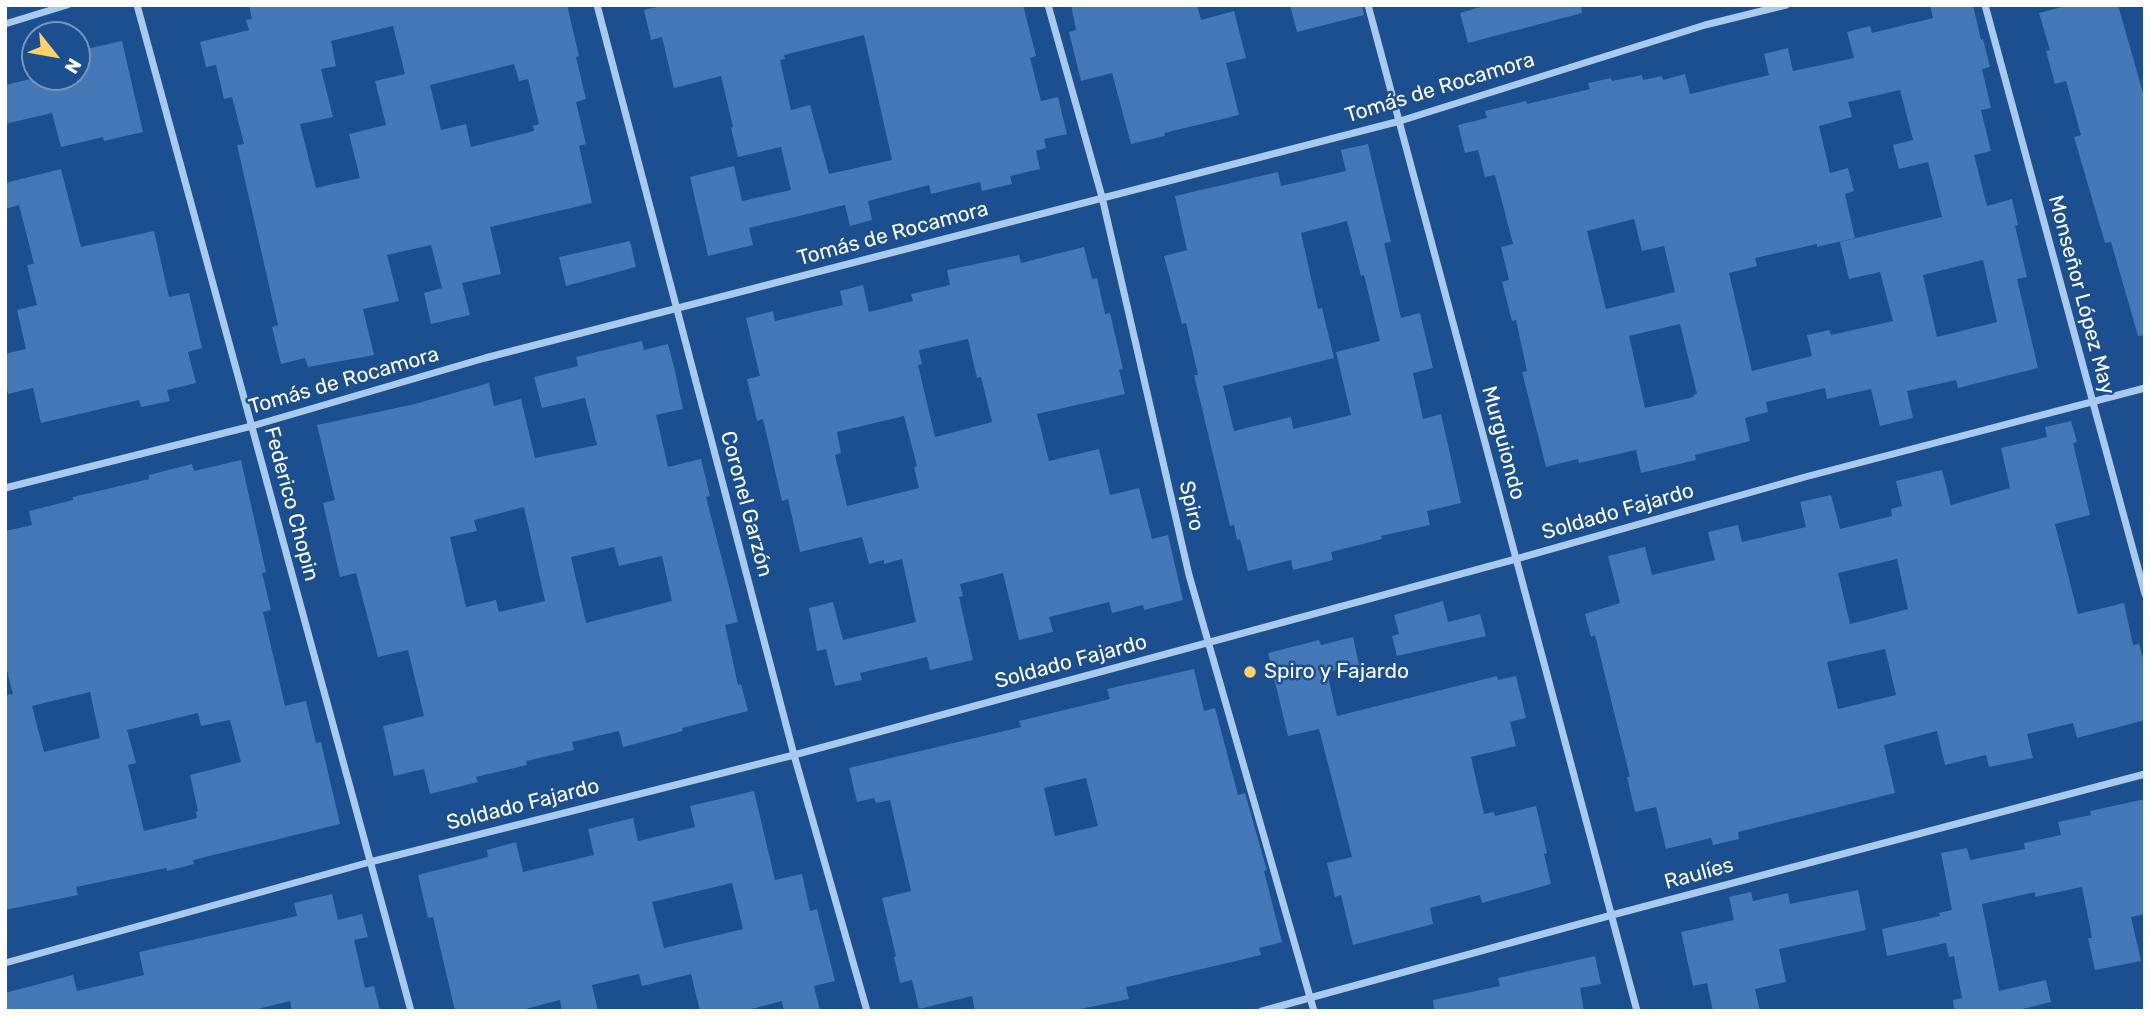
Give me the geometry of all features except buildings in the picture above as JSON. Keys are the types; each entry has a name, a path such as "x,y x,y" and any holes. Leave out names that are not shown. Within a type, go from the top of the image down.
{"street":[{"path":"5,24 67,5"},
{"name":"Federico Chopin","path":"137,5 411,1011"},
{"name":"Coronel Garzón","path":"597,5 794,755 867,1011"},
{"name":"Spiro","path":"1048,5 1102,197 1189,575 1314,1011"},
{"name":"Murguiondo","path":"1368,5 1637,1011"},
{"name":"Tomás de Rocamora","path":"5,488 252,426 485,358 1400,121 1705,25 1786,5"},
{"name":"Monseñor López May","path":"1985,5 2145,594"},
{"name":"Soldado Fajardo","path":"5,963 370,862 794,755 1516,559 1805,477 2145,388"},
{"name":"Raulíes","path":"1262,1011 2145,774"}],"place":[{"name":"Spiro y Fajardo","path":"1250,672"}]}
